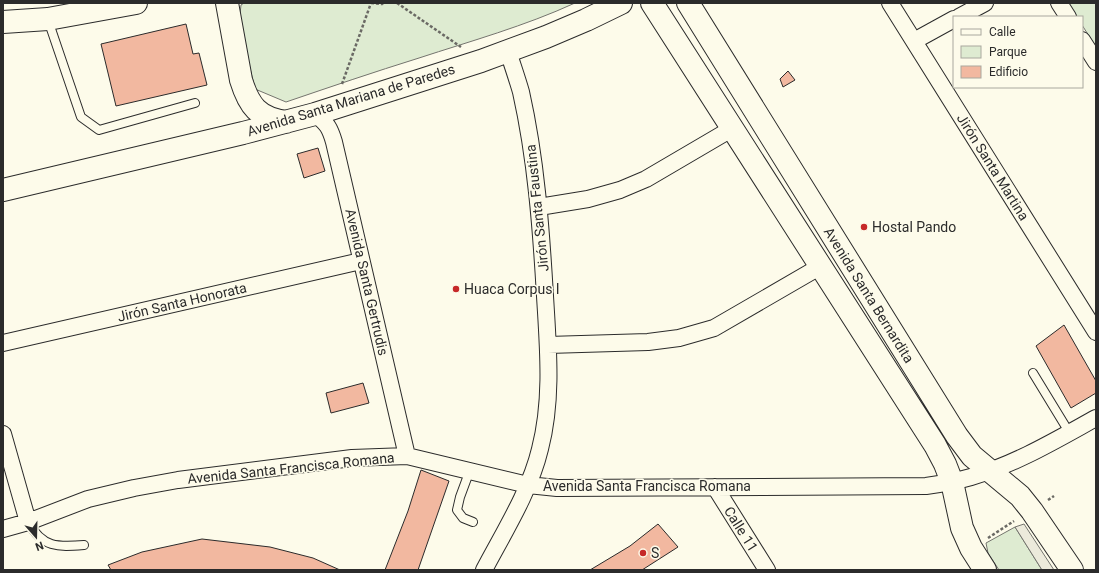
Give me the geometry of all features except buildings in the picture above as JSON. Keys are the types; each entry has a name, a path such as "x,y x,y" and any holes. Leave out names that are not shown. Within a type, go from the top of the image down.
{"main road":[{"path":"3,22 48,19 75,9 136,3"},
{"path":"227,3 245,93 251,104 267,118 286,122"},
{"name":"Avenida Santa Mariana de Paredes","path":"3,190 286,122 324,111 481,61 552,35 621,3"},
{"name":"Avenida Santa Bernardita","path":"652,3 935,445 952,482 962,528 971,548 985,570"},
{"name":"Avenida Santa Bernardita","path":"688,3 957,436 972,456 1020,496 1072,570"}],"street":[{"name":"Jirón Santa Martina","path":"890,3 1096,332"},
{"path":"961,16 985,3"},
{"path":"1059,3 1067,16"},
{"path":"914,41 953,21"},
{"path":"1083,42 1096,62"},
{"name":"Jirón Santa Faustina","path":"484,570 528,485 540,450 548,408 548,345 540,207 522,99 508,51"},
{"name":"Avenida Santa Gertrudis","path":"324,111 324,121 330,130 407,456"},
{"path":"540,207 620,190 646,179 733,128"},
{"name":"Jirón Santa Honorata","path":"3,343 361,261"},
{"path":"548,345 648,342 679,338 714,328 821,266"},
{"name":"Avenida Santa Francisca Romana","path":"3,529 28,522 88,499 134,488 178,480 352,458 407,456 528,485 557,488 926,486 952,482 989,471 1036,450 1096,418"},
{"path":"3,434 28,522"},
{"name":"Calle 11","path":"715,488 767,570"}],"lane":[{"path":"48,19 81,117 99,130 195,103"},
{"path":"1033,373 1070,432"},
{"path":"470,470 460,497 458,510 463,518 473,522"},
{"path":"28,522 35,534 54,546 84,545"}],"path":[{"path":"324,111 371,3 383,3"},
{"path":"397,3 481,61"},
{"path":"1047,500 1054,496"},
{"path":"984,540 1018,519"}],"green space":[{"path":"244,3 575,3 517,26 286,102 255,89 239,23 241,5"},
{"path":"1068,3 1096,3 1096,47 1083,27 1083,16 1076,16"},
{"path":"1015,527 1042,570 999,570 988,553 986,543"}],"shaded area":[{"path":"1024,524 1054,570 1042,570 1015,527"}],"place":[{"name":"Hostal Pando","path":"864,227"},
{"name":"Huaca Corpus I","path":"456,289"},
{"name":"S","path":"643,553"}]}
